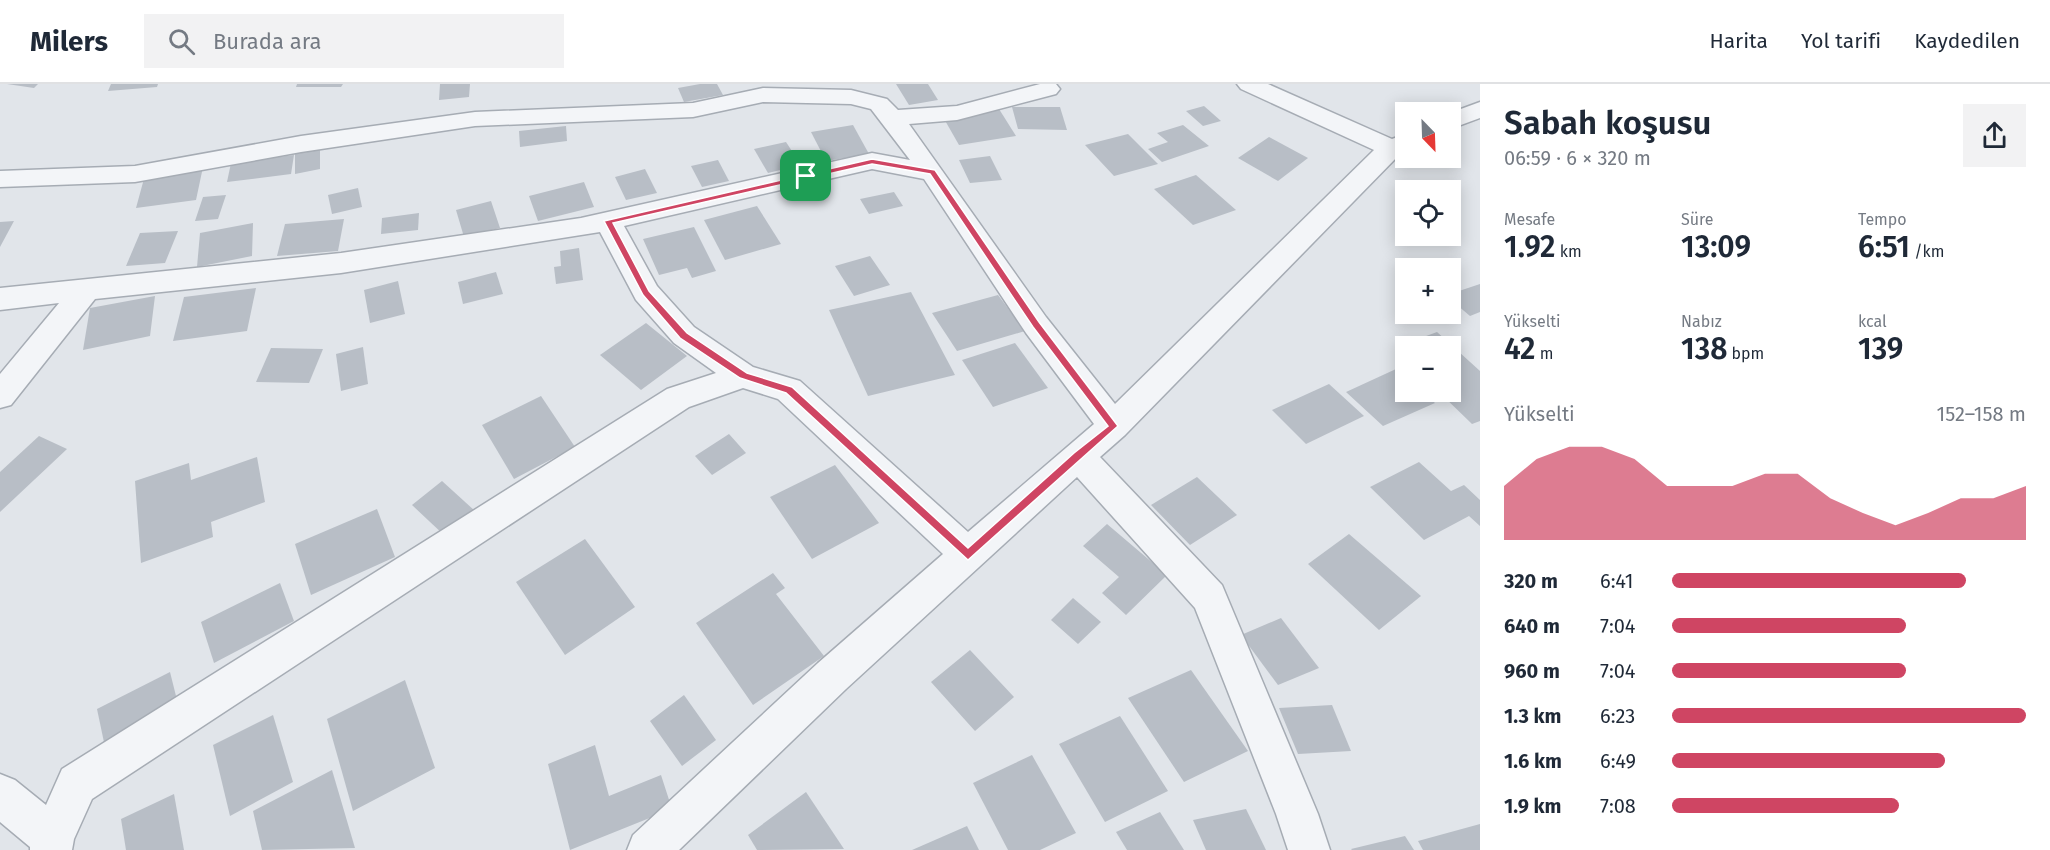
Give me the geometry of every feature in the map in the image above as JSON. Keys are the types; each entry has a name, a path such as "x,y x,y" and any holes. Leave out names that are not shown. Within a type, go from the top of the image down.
{"street":[{"path":"1249,84 1395,144"},
{"path":"0,179 135,174 301,144 476,119 693,110 763,95 851,97 957,113 1048,89"},
{"path":"878,102 932,172 1036,325 1114,426"},
{"path":"1461,117 1480,109"},
{"path":"648,850 832,676 1114,426 1395,148"},
{"path":"0,299 341,263 581,227 872,161 932,172"},
{"path":"608,221 646,292 684,335 744,376 789,390 968,555"},
{"path":"0,396 88,288"},
{"path":"0,795 52,844 77,783 678,398 744,376"},
{"path":"1078,456 1209,597 1297,814 1309,850"}],"building":[{"path":"7,84 38,84 34,88"},
{"path":"111,84 158,84 157,87 108,91"},
{"path":"297,84 343,84 341,87 296,87"},
{"path":"440,84 470,84 469,97 439,100"},
{"path":"717,84 723,95 684,102 678,88"},
{"path":"896,84 928,84 938,100 909,105"},
{"path":"1204,106 1221,121 1203,126 1186,111"},
{"path":"1012,107 1060,107 1067,130 1018,129"},
{"path":"999,109 1016,136 959,145 943,117"},
{"path":"853,125 869,154 826,161 811,132"},
{"path":"1183,125 1209,146 1162,162 1148,149 1168,142 1157,133"},
{"path":"566,126 567,141 520,147 519,131"},
{"path":"1128,134 1158,164 1114,176 1085,145"},
{"path":"1269,137 1308,158 1278,181 1238,158"},
{"path":"786,142 801,165 768,173 754,149"},
{"path":"320,150 320,169 295,174 295,154"},
{"path":"294,155 291,174 227,182 231,163"},
{"path":"990,156 1002,180 970,183 959,160"},
{"path":"718,160 729,181 702,187 691,166"},
{"path":"203,167 196,200 136,208 145,175"},
{"path":"645,169 657,193 626,200 615,177"},
{"path":"1196,175 1236,210 1193,225 1154,189"},
{"path":"584,182 594,207 538,221 529,196"},
{"path":"358,188 362,207 332,214 328,195"},
{"path":"894,192 903,206 869,214 860,199"},
{"path":"226,195 218,219 195,221 203,197"},
{"path":"491,201 500,228 464,237 456,210"},
{"path":"757,206 781,244 725,260 704,220"},
{"path":"419,213 418,230 381,234 382,218"},
{"path":"344,219 338,251 277,256 285,224"},
{"path":"14,221 0,247 0,222"},
{"path":"253,223 252,256 197,267 200,233"},
{"path":"694,227 716,271 692,278 687,268 659,275 643,239"},
{"path":"178,231 165,263 126,266 140,233"},
{"path":"579,248 583,280 556,284 554,267 561,266 560,251"},
{"path":"870,256 890,285 854,296 835,266"},
{"path":"496,272 503,294 463,304 458,282"},
{"path":"398,281 405,314 370,323 364,290"},
{"path":"1480,284 1480,312 1470,316 1461,308 1461,290"},
{"path":"256,288 247,331 173,341 184,297"},
{"path":"911,292 955,375 868,396 829,310"},
{"path":"998,295 1025,331 957,351 932,313"},
{"path":"155,296 150,336 83,350 90,308"},
{"path":"646,323 687,356 641,390 600,355"},
{"path":"1437,332 1441,336 1426,336"},
{"path":"1015,343 1048,388 993,407 962,360"},
{"path":"363,347 368,384 341,391 336,354"},
{"path":"271,348 323,349 309,383 256,382"},
{"path":"1461,354 1480,371 1480,421 1472,424 1449,402 1461,402"},
{"path":"1395,369 1395,402 1435,403 1383,426 1346,392"},
{"path":"1329,384 1364,416 1306,444 1272,410"},
{"path":"541,396 575,447 514,479 482,425"},
{"path":"729,434 746,453 712,475 695,456"},
{"path":"39,436 67,449 0,512 0,472"},
{"path":"257,457 265,502 211,522 213,537 141,563 135,481 189,463 191,480"},
{"path":"1419,462 1451,491 1464,485 1480,500 1480,526 1469,516 1424,540 1370,487"},
{"path":"835,465 879,523 812,559 770,497"},
{"path":"1197,477 1237,515 1190,545 1151,505"},
{"path":"442,481 475,511 445,536 412,505"},
{"path":"377,509 395,557 311,595 295,544"},
{"path":"1107,524 1167,575 1126,615 1102,593 1119,577 1083,546"},
{"path":"1349,534 1421,596 1379,630 1308,564"},
{"path":"585,539 635,607 565,655 516,582"},
{"path":"773,573 785,588 776,594 824,656 753,705 696,623"},
{"path":"280,583 294,621 214,663 201,622"},
{"path":"1073,598 1101,622 1078,644 1051,620"},
{"path":"1281,618 1319,668 1278,685 1241,635"},
{"path":"970,650 1014,697 975,731 931,682"},
{"path":"1191,670 1248,751 1184,782 1128,698"},
{"path":"170,672 179,708 105,747 97,709"},
{"path":"405,680 435,768 353,811 327,719"},
{"path":"684,695 716,740 682,766 650,721"},
{"path":"1332,705 1351,751 1298,754 1279,708"},
{"path":"273,715 293,782 230,816 213,745"},
{"path":"1120,716 1168,791 1105,822 1059,744"},
{"path":"595,745 609,796 661,775 672,809 570,850 548,764"},
{"path":"1032,755 1076,833 1040,850 1008,850 973,783"},
{"path":"332,770 355,848 262,850 253,811"},
{"path":"806,792 844,849 757,850 748,835"},
{"path":"174,794 184,850 126,850 121,819"},
{"path":"1246,809 1266,850 1206,850 1193,820"},
{"path":"1160,812 1184,850 1127,850 1116,832"},
{"path":"1480,824 1480,850 1423,850 1418,841"},
{"path":"967,826 979,850 912,850"},
{"path":"1405,836 1414,850 1351,849"}],"route":[{"path":"872,161 932,172 1036,325 1114,426 968,555 789,390 744,376 684,335 646,292 608,221 806,176 872,161"}]}
